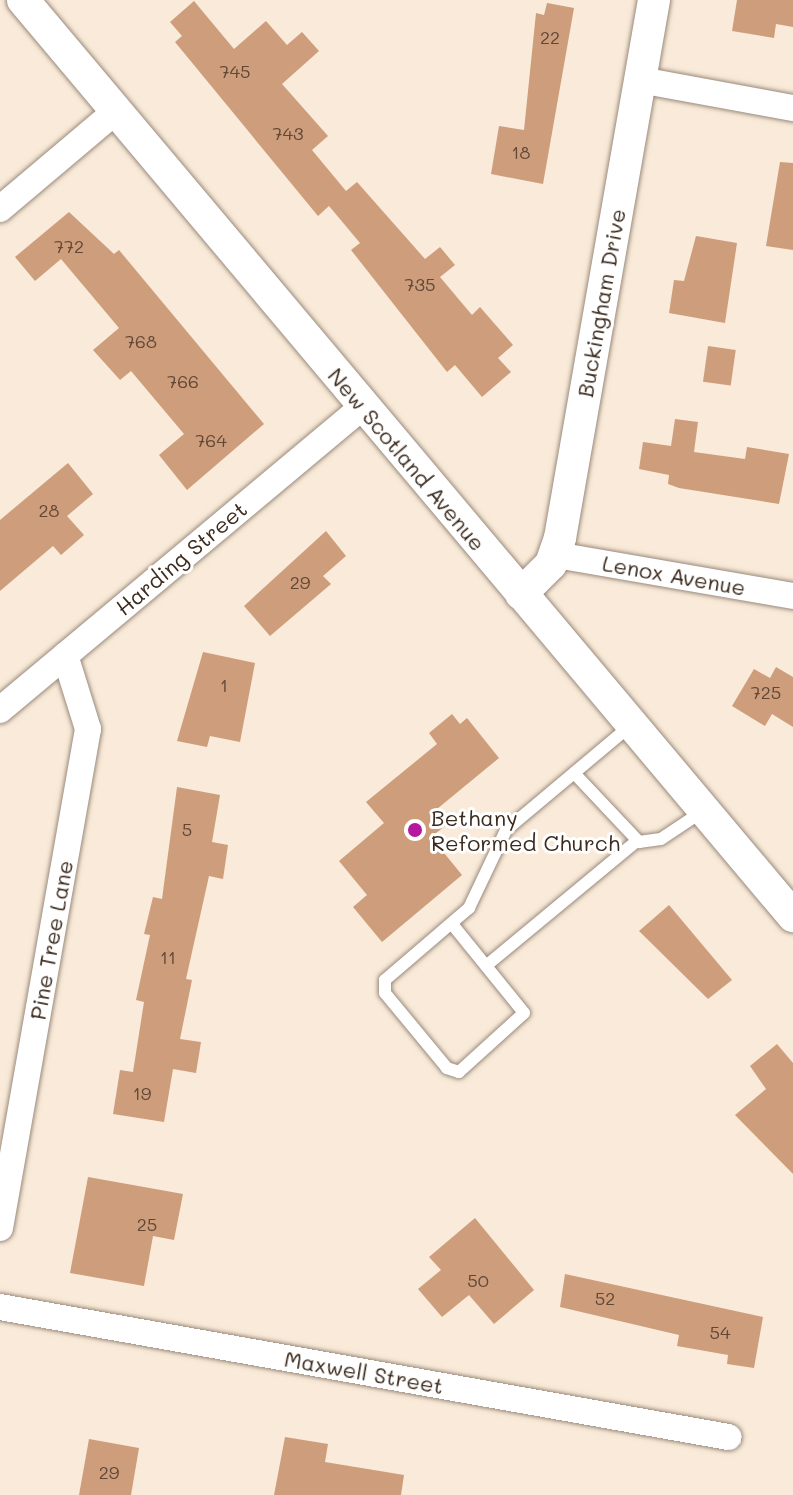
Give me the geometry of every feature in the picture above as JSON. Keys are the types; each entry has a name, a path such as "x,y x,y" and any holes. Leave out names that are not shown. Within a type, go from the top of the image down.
{"street":[{"name":"New Scotland Avenue","path":"23,0 793,916"},
{"name":"Buckingham Drive","path":"556,555 654,0"},
{"path":"640,80 793,108"},
{"path":"0,209 116,111"},
{"name":"Harding Street","path":"0,710 362,407"},
{"path":"521,594 556,555"},
{"name":"Lenox Avenue","path":"556,555 793,596"},
{"name":"Pine Tree Lane","path":"0,1228 88,729 65,655"},
{"name":"Maxwell Street","path":"0,1307 728,1437"}],"lane":[{"path":"452,924 487,965 523,1018 454,1072 384,985 472,904 502,834 632,724"},
{"path":"574,773 637,841"},
{"path":"487,965 637,841 661,839 704,810"}],"building":[{"path":"737,0 793,0 793,27 776,24 774,38 732,31"},
{"path":"194,1 234,49 266,21 287,45 302,32 319,51 282,84 328,136 312,150 346,191 357,182 425,259 440,247 455,265 440,277 472,315 480,307 513,345 498,358 511,372 482,397 455,365 447,372 351,250 360,243 329,206 318,216 175,42 182,36 170,22"},
{"path":"547,3 574,8 543,184 491,174 499,126 524,130 536,13 544,15"},
{"path":"780,162 793,163 793,250 766,246"},
{"path":"69,212 114,254 119,250 264,424 187,490 159,455 184,434 131,371 120,380 93,350 119,328 61,259 35,281 15,257"},
{"path":"696,236 737,243 725,323 669,313 674,280 684,281"},
{"path":"708,346 736,350 731,386 703,382"},
{"path":"675,419 698,422 694,452 745,459 747,447 789,454 779,504 679,488 668,484 669,475 639,469 643,442 671,446"},
{"path":"68,463 93,494 67,516 84,535 61,555 53,546 0,591 0,520"},
{"path":"326,531 346,556 323,576 331,584 270,636 244,606"},
{"path":"203,652 255,663 240,742 210,736 207,747 177,741"},
{"path":"776,667 793,677 793,727 772,714 765,726 732,706 754,669 770,678"},
{"name":"Bethany Reformed Church","path":"452,714 460,724 467,718 499,758 437,809 449,823 431,837 462,875 382,942 353,907 367,895 339,861 384,823 366,802 437,744 429,733"},
{"path":"177,787 220,795 212,842 228,845 223,879 209,876 186,979 192,980 180,1039 201,1042 196,1073 173,1069 164,1122 113,1114 120,1070 133,1072 144,1002 136,1000 150,935 144,934 153,897 162,899"},
{"path":"669,905 732,980 708,999 639,931"},
{"path":"777,1044 793,1063 793,1174 735,1115 766,1089 750,1066"},
{"path":"88,1177 183,1194 174,1240 153,1236 144,1286 70,1273"},
{"path":"475,1218 534,1290 494,1324 469,1295 442,1317 418,1289 441,1270 429,1257"},
{"path":"565,1274 763,1317 754,1368 727,1364 728,1355 677,1346 679,1335 560,1307"},
{"path":"285,1437 328,1444 325,1462 404,1475 401,1495 274,1495"},
{"path":"89,1439 139,1448 131,1495 79,1495"}],"place":[{"name":"Bethany Reformed Church","path":"415,830"}]}
